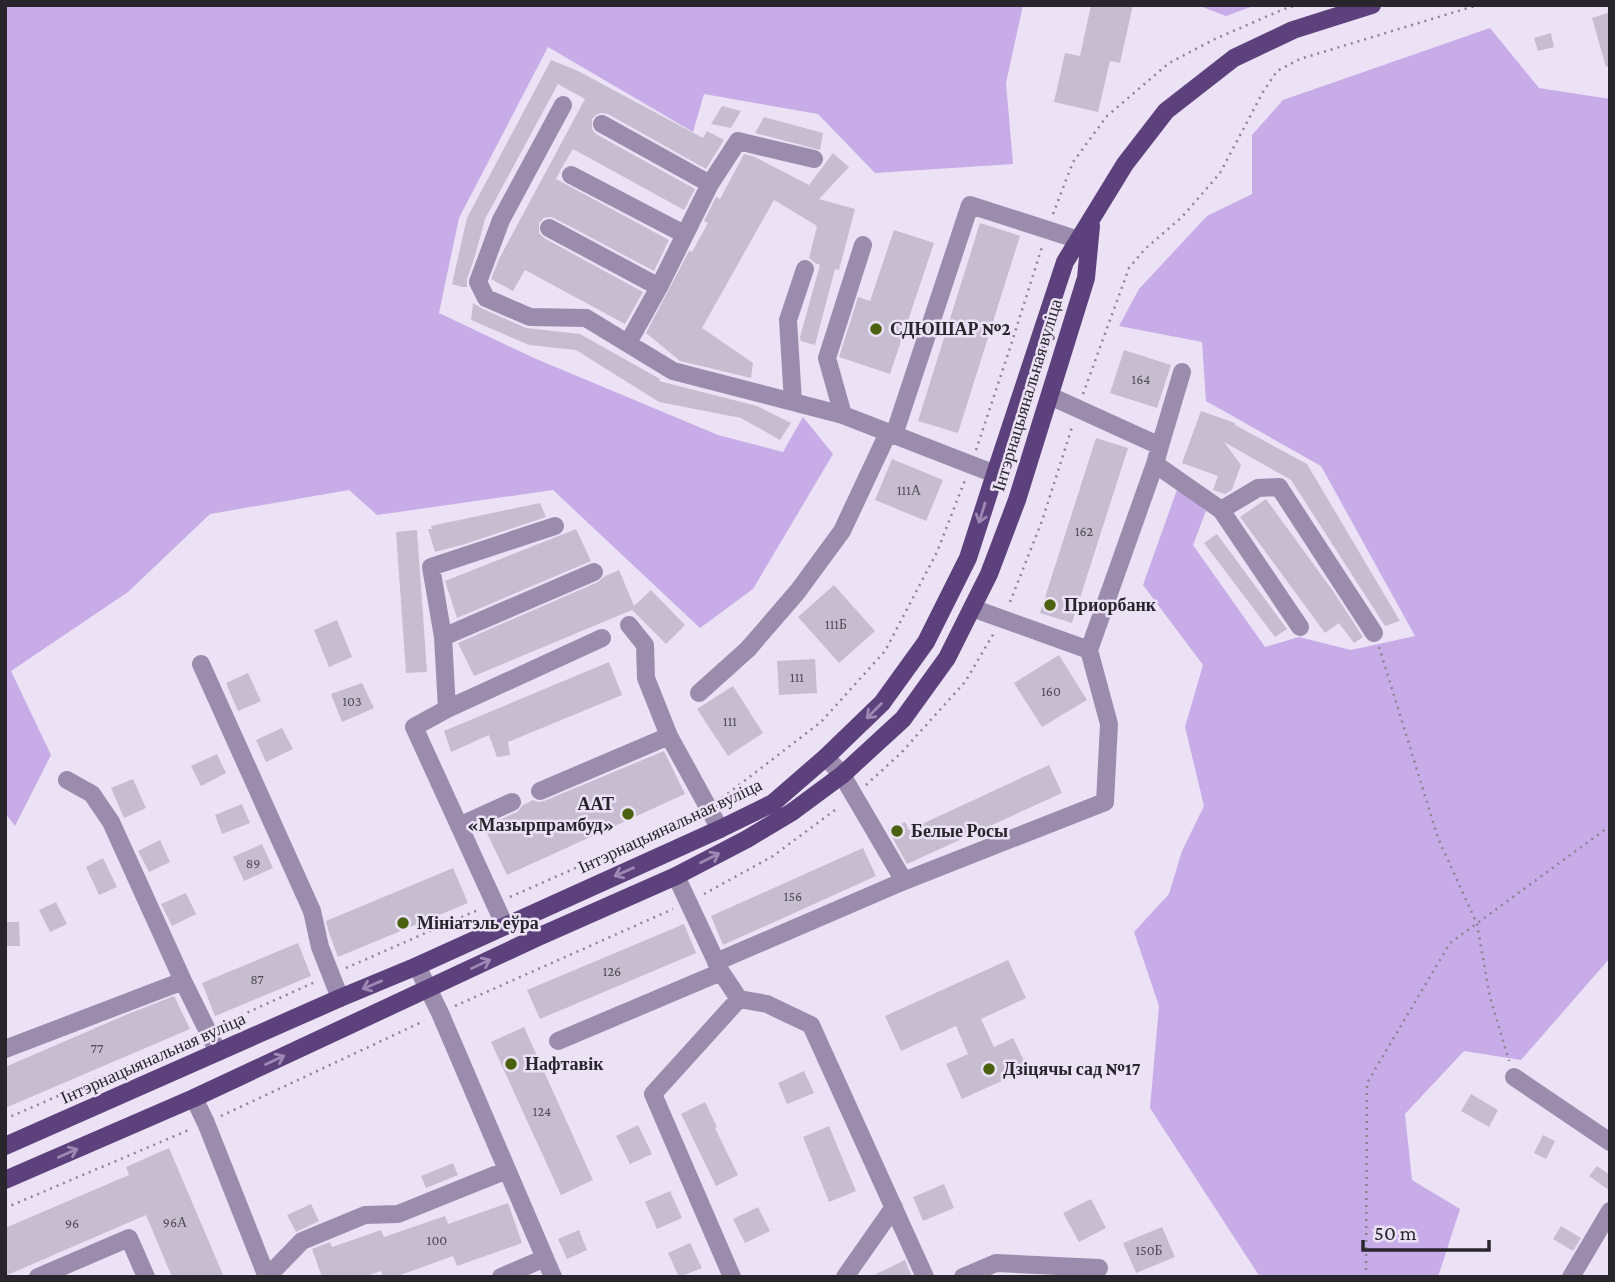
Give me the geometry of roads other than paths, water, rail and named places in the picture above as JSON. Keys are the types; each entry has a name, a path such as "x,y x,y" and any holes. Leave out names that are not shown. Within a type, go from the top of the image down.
{"main road":[{"name":"Інтэрнацыянальная вуліца","path":"5,1146 417,966 773,803 882,704 926,642 968,558 1065,262 1125,164 1166,111 1234,58 1293,30 1372,5"},
{"name":"Інтэрнацыянальная вуліца","path":"5,1181 194,1098 538,937 676,876 792,812 842,775 903,719 947,658 989,574 1017,500 1086,278 1092,221"}],"street":[{"path":"563,105 501,220 478,282 486,298 530,317 586,318 673,371 843,415 995,474"},
{"path":"602,124 710,184"},
{"path":"628,343 710,184 738,141 814,159"},
{"path":"571,175 684,234"},
{"path":"699,693 748,649 798,591 842,531 891,434 970,205 1079,240"},
{"path":"549,228 659,287"},
{"path":"843,415 827,358 863,245"},
{"path":"793,402 788,320 805,269"},
{"path":"558,1041 904,881 1105,802 1109,724 1089,650 1155,464 1182,372"},
{"path":"1050,396 1160,446"},
{"path":"1155,464 1221,510 1300,627"},
{"path":"1221,510 1258,488 1279,487 1374,632"},
{"path":"447,709 443,638 431,567 555,526"},
{"path":"443,638 594,572"},
{"path":"972,608 1089,650"},
{"path":"629,625 645,645 646,678 669,736 720,829"},
{"path":"505,926 414,727 447,709 602,638"},
{"path":"201,664 312,911 320,947 340,998"},
{"path":"540,791 669,736"},
{"path":"826,757 842,775 904,881"},
{"path":"67,780 92,794 111,822 218,1052"},
{"path":"459,826 512,802"},
{"path":"676,876 718,967 739,999 767,1004 811,1025 925,1277"},
{"path":"417,966 440,1013 553,1277"},
{"path":"5,1049 183,981"},
{"path":"732,1277 653,1094 739,999"},
{"path":"1514,1077 1610,1142"},
{"path":"194,1098 267,1277 302,1241 365,1215 398,1214 507,1170"},
{"path":"845,1277 894,1207"},
{"path":"1571,1277 1610,1211"},
{"path":"38,1277 130,1238 146,1277"},
{"path":"501,1277 545,1258"},
{"path":"962,1277 996,1263 1099,1268"}],"place":[{"name":"СДЮШАР №2","path":"876,329"},
{"name":"Приорбанк","path":"1050,605"},
{"name":"ААТ «Мазырпрамбуд»","path":"628,814"},
{"name":"Белые Росы","path":"897,831"},
{"name":"Мініатэль еўра","path":"403,923"},
{"name":"Нафтавік","path":"511,1064"},
{"name":"Дзіцячы сад №17","path":"989,1069"}]}
